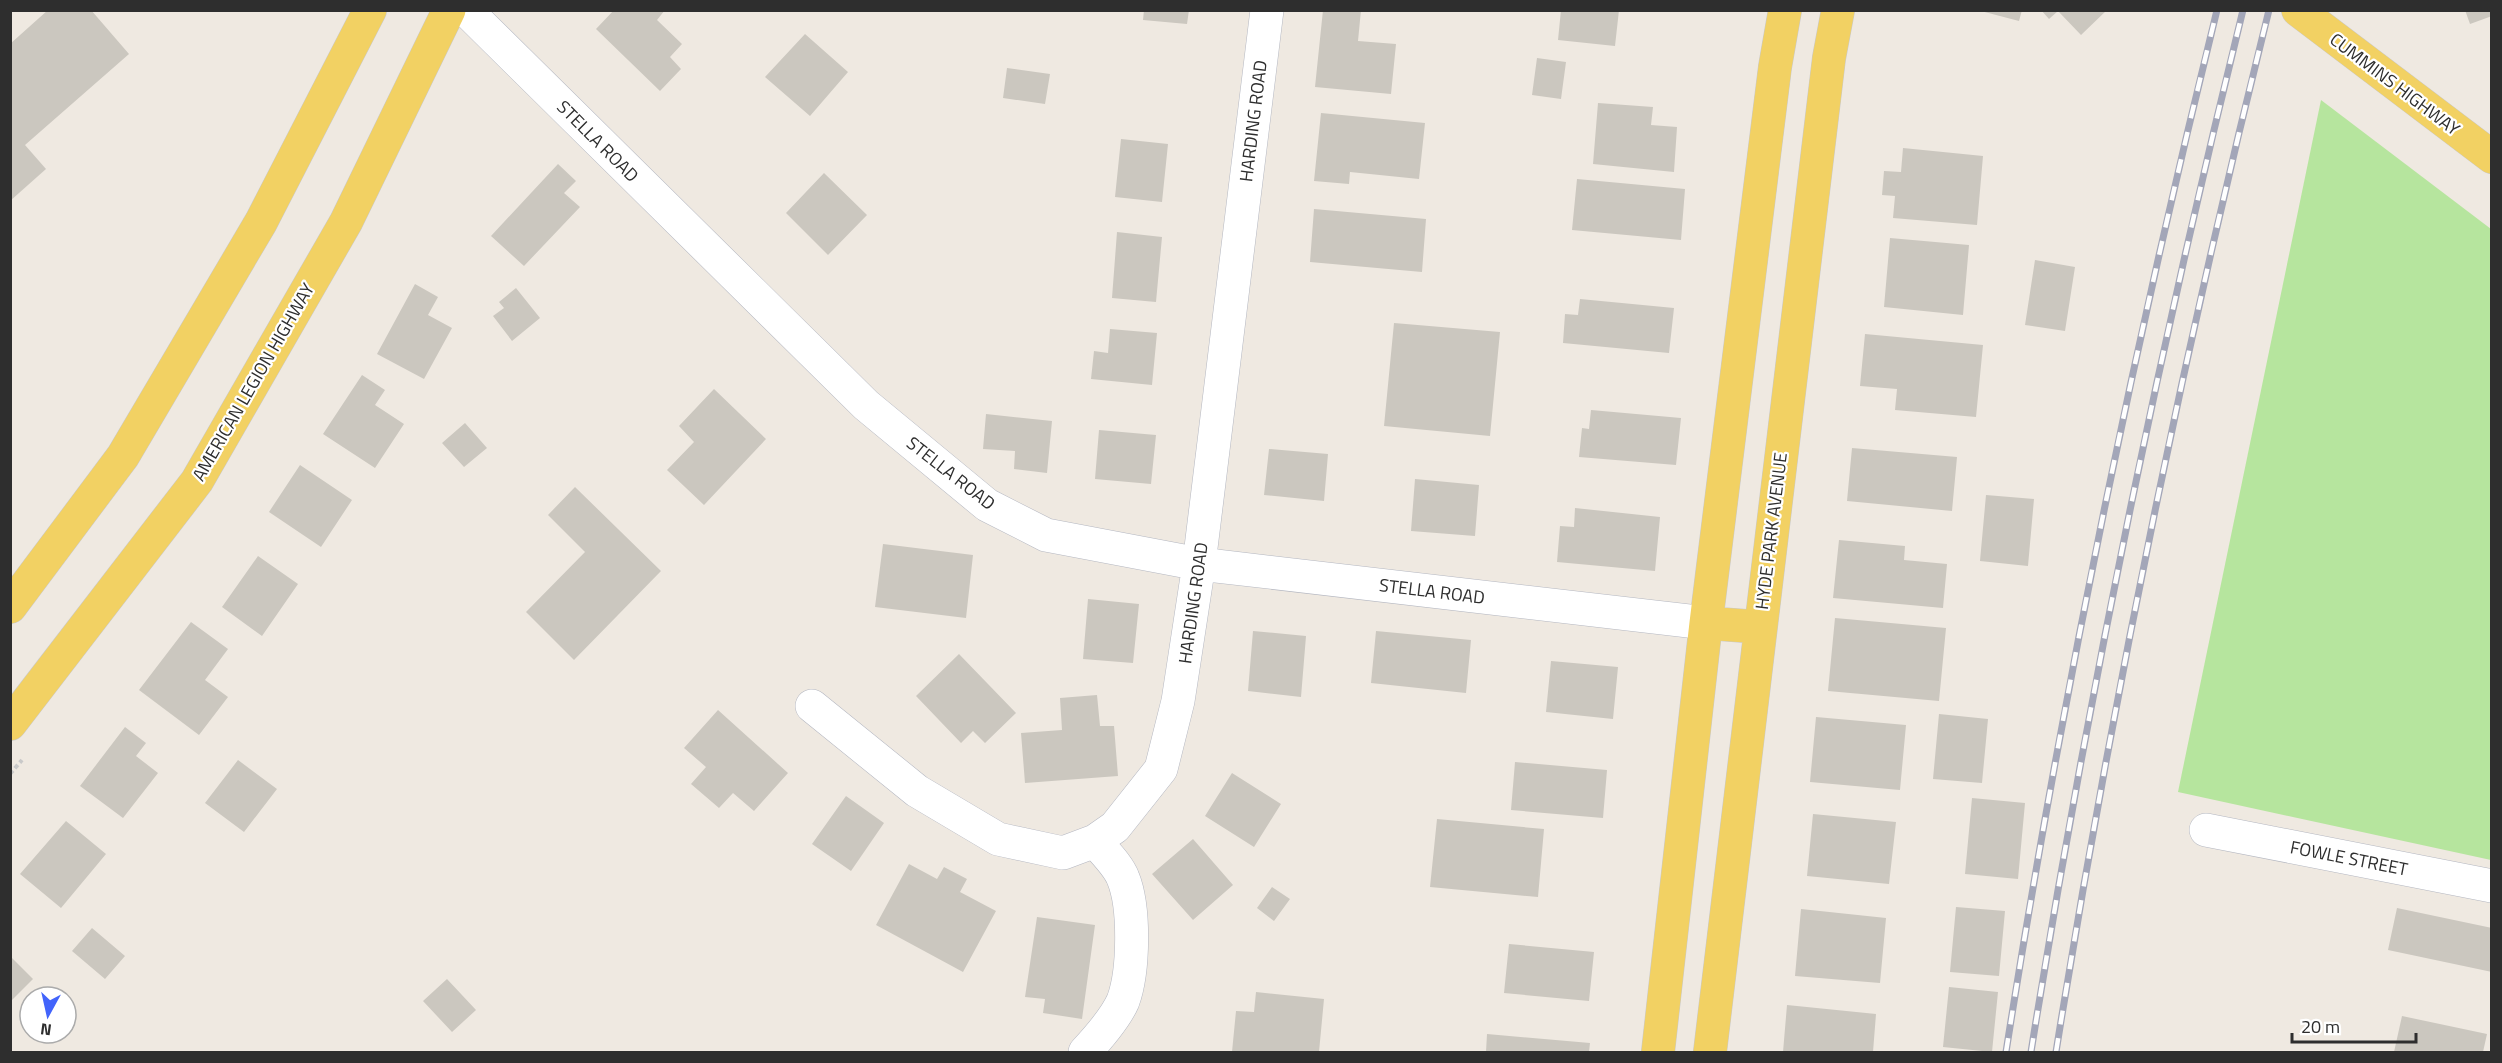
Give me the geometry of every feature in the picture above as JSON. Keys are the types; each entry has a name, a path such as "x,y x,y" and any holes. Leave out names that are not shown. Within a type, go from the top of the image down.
{"main road":[{"path":"10,607 123,456 261,222 370,10"},
{"name":"AMERICAN LEGION HIGHWAY","path":"10,724 197,481 346,222 449,10"},
{"name":"HYDE PARK AVENUE","path":"1710,1053 1759,627 1829,58 1838,10"},
{"name":"CUMMINS HIGHWAY","path":"2298,10 2492,157"},
{"path":"1658,1053 1706,623 1779,14"},
{"path":"1706,623 1759,627"}],"street":[{"name":"STELLA ROAD","path":"466,10 866,405 987,505 1046,535 1199,564 1706,623"},
{"name":"HARDING ROAD","path":"812,706 917,791 998,839 1063,853 1095,841 1115,827 1161,769 1178,701 1199,564 1267,10"},
{"name":"FOWLE STREET","path":"2206,830 2492,886"},
{"path":"1085,1053 1098,1038 1123,1000 1132,947 1130,908 1123,876 1095,841"}],"green space":[{"path":"2321,100 2491,229 2491,860 2178,792"}],"building":[{"path":"48,10 91,10 129,54 25,145 46,169 10,201 10,44"},
{"path":"614,10 665,10 657,20 682,44 670,57 681,69 660,91 596,29"},
{"path":"1144,10 1189,10 1187,24 1143,20"},
{"path":"1323,10 1361,10 1358,41 1396,44 1391,94 1315,87"},
{"path":"1561,10 1619,10 1615,46 1558,40"},
{"path":"1977,10 2022,10 2019,21"},
{"path":"2041,10 2107,10 2081,35 2058,11 2049,19"},
{"path":"2465,10 2492,10 2492,16 2470,24"},
{"path":"805,34 848,72 810,116 765,77"},
{"path":"1537,58 1566,62 1561,99 1532,95"},
{"path":"1007,68 1050,74 1045,104 1003,98"},
{"path":"1598,103 1653,107 1651,125 1677,127 1674,172 1593,164"},
{"path":"1321,113 1425,123 1419,179 1350,172 1349,184 1314,181"},
{"path":"1121,139 1168,144 1162,202 1115,197"},
{"path":"1903,148 1983,156 1977,225 1893,218 1895,196 1882,195 1884,171 1901,172"},
{"path":"558,164 576,181 564,193 580,207 524,266 491,236"},
{"path":"824,173 867,215 828,255 786,213"},
{"path":"1577,179 1685,189 1681,240 1572,230"},
{"path":"1314,209 1426,219 1422,272 1310,262"},
{"path":"1117,232 1162,237 1156,302 1112,298"},
{"path":"1890,238 1969,245 1963,315 1884,307"},
{"path":"2035,260 2075,267 2065,331 2025,325"},
{"path":"415,284 438,297 428,315 452,328 424,379 377,354"},
{"path":"516,288 540,318 512,341 493,316 504,308 499,302"},
{"path":"1580,299 1674,308 1669,353 1563,343 1565,314 1578,315"},
{"path":"1394,323 1500,332 1490,436 1384,426"},
{"path":"1110,329 1157,333 1152,385 1091,379 1094,351 1108,353"},
{"path":"1865,334 1983,345 1976,417 1895,410 1897,389 1860,386"},
{"path":"362,375 385,390 375,405 404,424 375,468 323,434"},
{"path":"714,389 766,439 704,505 667,470 694,442 679,426"},
{"path":"1591,410 1681,418 1676,465 1579,457 1582,428 1589,429"},
{"path":"986,414 1052,421 1047,473 1014,469 1015,451 983,449"},
{"path":"465,423 487,448 464,467 442,443"},
{"path":"1099,430 1156,435 1151,484 1095,479"},
{"path":"1852,448 1957,457 1952,511 1847,501"},
{"path":"1269,449 1328,454 1324,501 1264,495"},
{"path":"300,465 352,500 321,547 269,512"},
{"path":"1415,479 1479,485 1475,536 1411,531"},
{"path":"575,487 661,571 574,660 526,612 585,552 548,515"},
{"path":"1986,495 2034,499 2028,566 1980,561"},
{"path":"1575,508 1660,517 1655,571 1557,562 1560,526 1574,527"},
{"path":"1839,540 1905,546 1904,560 1947,564 1943,608 1833,598"},
{"path":"883,544 973,555 966,618 875,607"},
{"path":"258,556 298,584 262,636 222,607"},
{"path":"1088,599 1139,604 1133,663 1083,659"},
{"path":"1835,618 1946,628 1939,701 1828,691"},
{"path":"191,622 228,649 205,680 228,697 199,735 139,690"},
{"path":"1253,631 1306,636 1301,697 1248,691"},
{"path":"1376,631 1471,640 1466,693 1371,683"},
{"path":"959,654 1016,713 985,743 973,731 961,743 916,696"},
{"path":"1551,661 1618,667 1613,719 1546,712"},
{"path":"1097,695 1100,726 1114,726 1118,776 1025,783 1021,733 1062,730 1060,698"},
{"path":"718,710 788,773 754,811 733,793 719,808 691,784 706,767 684,748"},
{"path":"1939,714 1988,719 1982,783 1933,779"},
{"path":"1816,717 1906,725 1900,790 1810,782"},
{"path":"125,727 146,743 136,756 158,773 123,818 80,786"},
{"path":"238,760 277,789 244,832 205,803"},
{"path":"1515,762 1607,770 1603,818 1511,810"},
{"path":"1232,773 1281,804 1254,847 1205,816"},
{"path":"846,796 884,823 851,871 812,844"},
{"path":"1972,798 2025,803 2018,879 1965,874"},
{"path":"1813,814 1896,822 1889,884 1807,876"},
{"path":"1437,819 1544,829 1538,897 1430,887"},
{"path":"66,821 106,854 61,908 20,874"},
{"path":"1193,839 1233,885 1193,920 1152,874"},
{"path":"909,864 937,879 944,867 967,879 960,892 996,911 963,972 876,925"},
{"path":"1272,887 1290,899 1274,921 1257,908"},
{"path":"1956,907 2005,911 1999,976 1950,972"},
{"path":"2397,908 2492,928 2492,972 2388,950"},
{"path":"1801,909 1886,918 1880,983 1795,976"},
{"path":"1037,917 1095,925 1082,1019 1043,1013 1045,999 1025,997"},
{"path":"92,928 125,956 105,979 72,951"},
{"path":"1509,944 1594,952 1589,1001 1504,993"},
{"path":"10,956 33,979 27,985 18,985 18,994 10,1002"},
{"path":"447,979 476,1010 452,1032 423,1001"},
{"path":"1949,987 1998,992 1992,1052 1943,1047"},
{"path":"1256,992 1324,999 1319,1052 1232,1052 1236,1011 1254,1012"},
{"path":"1787,1005 1876,1014 1873,1052 1783,1052"},
{"path":"2402,1016 2487,1034 2483,1052 2394,1052"},
{"path":"1487,1034 1590,1043 1589,1052 1486,1052"}],"railway":[{"path":"2006,1052 2050,790 2100,529 2156,269 2217,10"},
{"path":"2031,1052 2076,790 2126,529 2182,269 2243,10"},
{"path":"2056,1052 2101,790 2151,529 2207,269 2269,10"}]}
